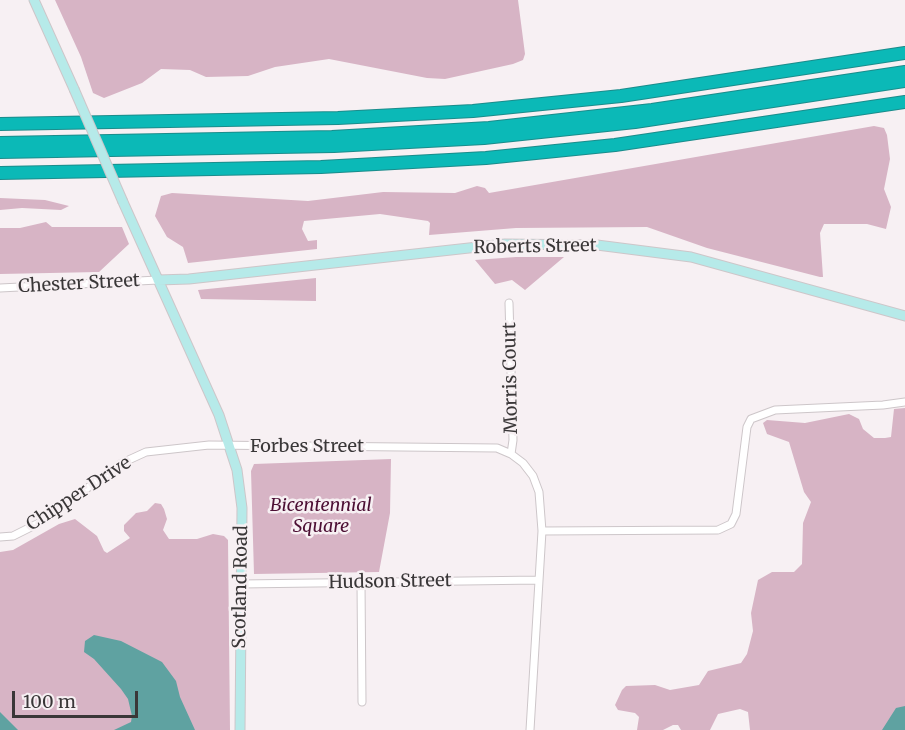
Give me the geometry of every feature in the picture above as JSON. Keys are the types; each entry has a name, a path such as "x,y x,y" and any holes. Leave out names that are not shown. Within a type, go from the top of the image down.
{"highway":[{"path":"0,124 319,119 473,111 621,96 905,53"},
{"path":"0,143 315,138 461,130 617,115 905,72"},
{"path":"0,152 334,146 501,136 665,117 905,81"},
{"path":"0,173 312,167 496,157 615,145 905,102"}],"main road":[{"name":"Forbes Street","path":"34,0 219,415 230,446"},
{"name":"Roberts Street","path":"158,280 189,279 505,244 597,245 691,257 905,316"},
{"name":"Scotland Road","path":"230,446 242,508 240,730"}],"street":[{"name":"Chester Street","path":"0,288 158,280"},
{"name":"Morris Court","path":"509,303 513,440 511,454"},
{"path":"542,531 718,530 731,524 736,514 747,427 751,419 774,410 905,402"},
{"name":"Chipper Drive","path":"0,537 13,536 39,523 122,463 146,452 209,445 230,446"},
{"name":"Forbes Street","path":"230,446 475,447 497,448 511,454"},
{"path":"511,454 532,476 539,492 542,531 530,730"},
{"name":"Hudson Street","path":"241,584 539,580"},
{"path":"361,583 362,702"}],"green space":[{"path":"55,0 518,0 525,54 523,60 513,64 445,79 427,78 329,59 275,67 248,76 206,77 190,70 161,69 142,83 104,98 93,93 81,57"},
{"path":"874,126 884,128 890,159 884,189 891,207 886,229 867,224 824,224 820,233 823,277 707,248 647,227 516,228 429,235 430,223 428,221 380,214 304,221 302,229 308,241 317,240 317,249 188,263 183,247 167,237 155,216 161,196 172,193 308,201 383,192 455,193 477,186 485,188 489,193"},
{"path":"0,198 45,200 69,206 61,210 22,208 0,210"},
{"path":"46,222 52,227 122,227 129,244 99,272 0,274 0,228 20,228"},
{"path":"564,257 525,290 512,280 495,284 475,260"},
{"path":"316,278 316,301 201,299 198,290"},
{"path":"905,408 905,730 750,730 748,712 740,709 718,714 710,730 681,730 678,725 673,725 663,730 637,730 639,717 635,713 618,710 615,705 622,690 626,686 655,685 670,690 699,685 708,671 741,663 747,654 753,631 751,613 758,580 772,572 794,572 802,564 803,523 811,502 804,492 789,442 767,434 763,423 767,420 805,423 849,414 859,419 863,429 874,438 885,438 891,437 894,409"},
{"name":"Bicentennial Square","path":"391,459 390,513 379,572 254,574 251,471 254,464"},
{"path":"155,503 161,504 164,509 167,519 163,530 169,539 197,539 213,534 224,536 228,540 230,730 0,730 0,552 13,550 59,524 75,519 97,536 107,553 130,538 124,531 124,525 136,513 147,511"}],"water":[{"path":"94,635 121,641 162,662 176,681 180,697 195,730 114,730 131,722 132,716 128,699 121,689 94,659 84,652 85,641"},
{"path":"905,706 905,730 882,730 896,708"},
{"path":"0,712 18,730 0,730"}]}
